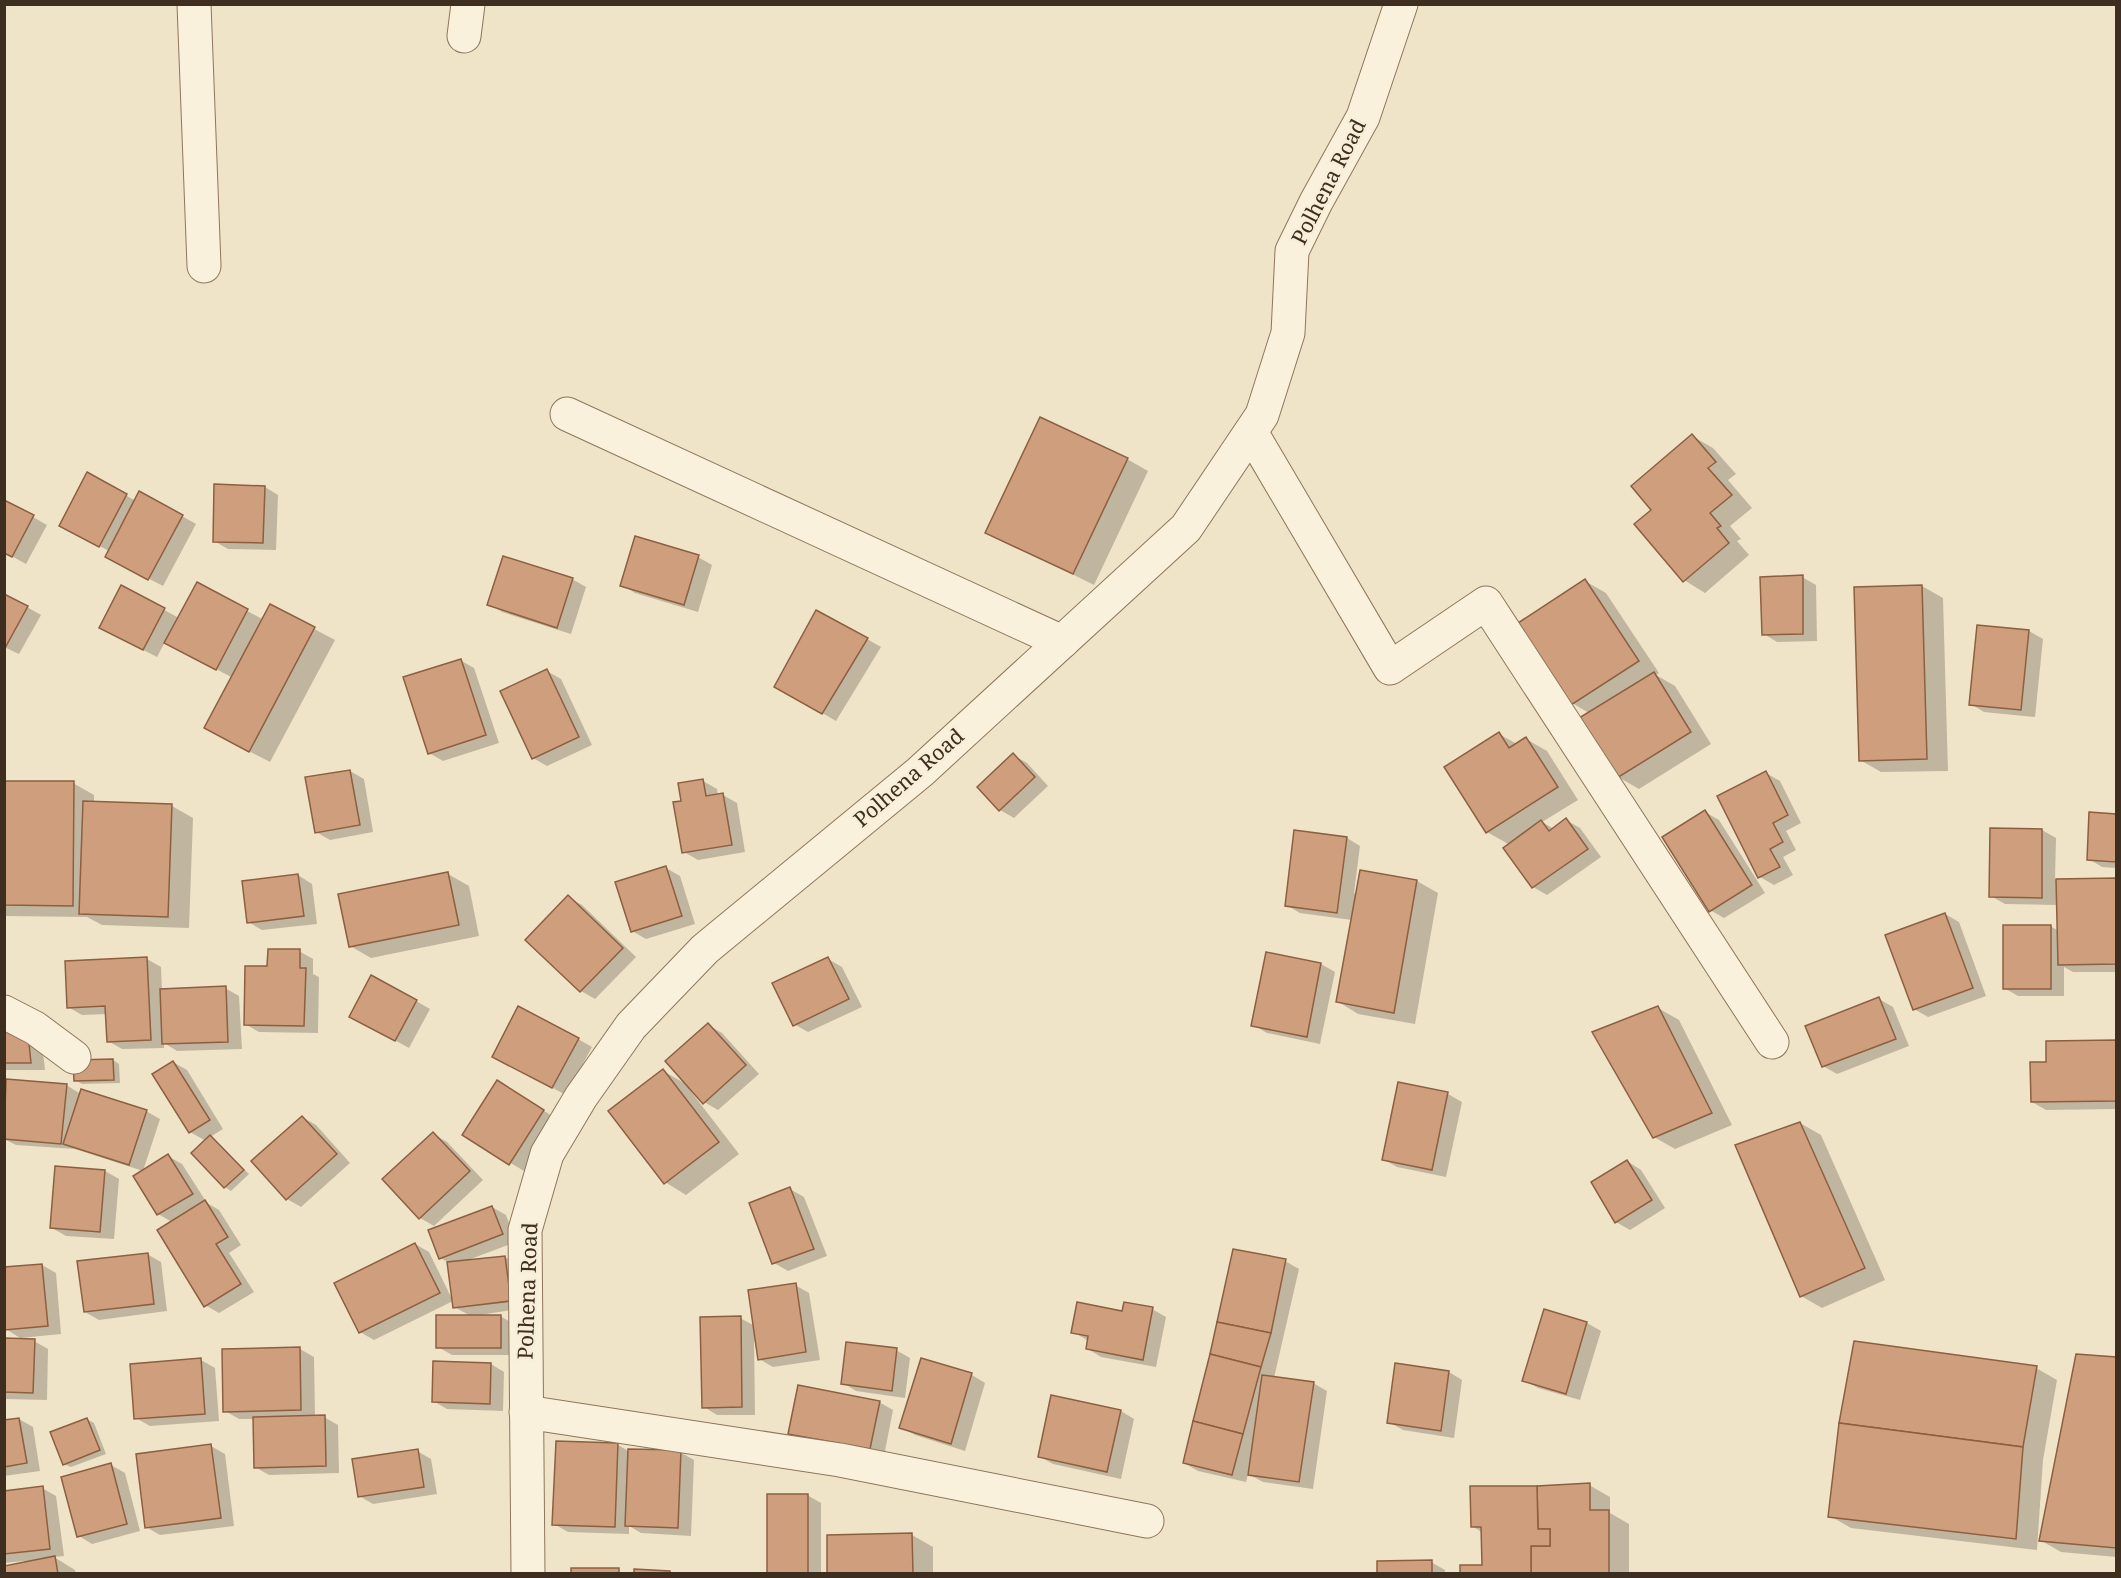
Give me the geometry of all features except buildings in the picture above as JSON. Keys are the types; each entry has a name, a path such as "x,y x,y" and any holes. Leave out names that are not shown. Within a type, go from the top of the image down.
{"street":[{"path":"194,4 204,266"},
{"path":"464,36 468,4"},
{"name":"Polhena Road","path":"528,1574 525,1230 547,1154 581,1096 631,1026 705,949 920,772 1186,528 1262,415 1288,333 1292,251 1363,117 1401,4"},
{"path":"567,414 1062,642"},
{"path":"1251,432 1390,668 1486,603 1772,1042"},
{"path":"4,1012 35,1029 74,1057"},
{"path":"526,1412 840,1460 1147,1521"}]}
